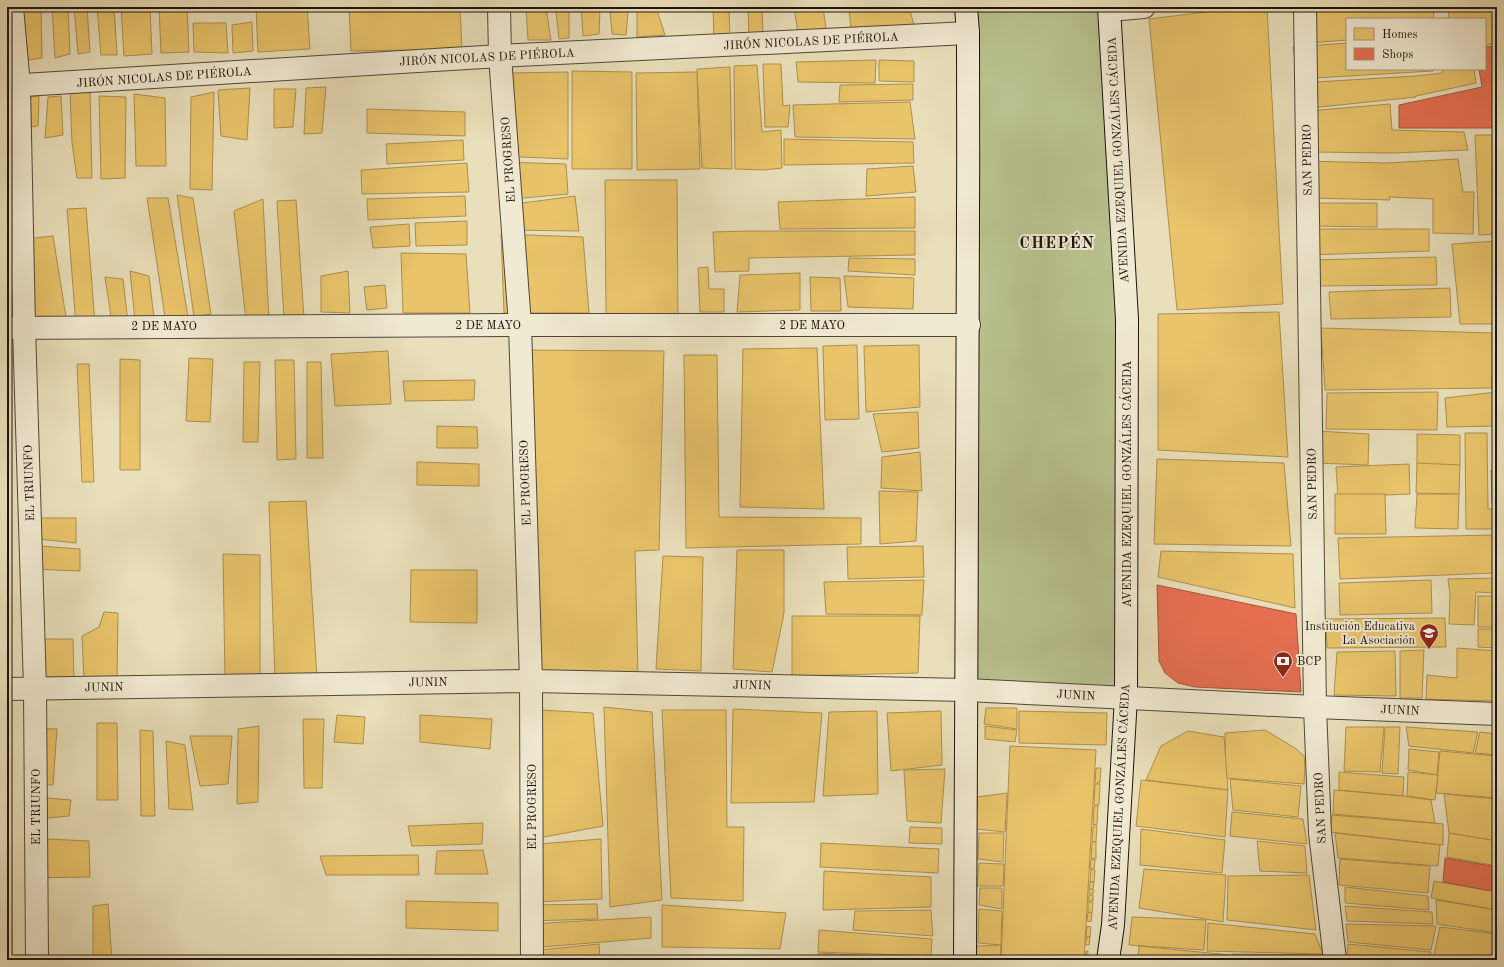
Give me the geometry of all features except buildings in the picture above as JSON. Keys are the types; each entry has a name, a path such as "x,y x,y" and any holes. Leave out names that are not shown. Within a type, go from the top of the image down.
{"street":[{"name":"EL TRIUNFO","path":"12,7 15,327 35,688 37,960"},
{"name":"EL PROGRESO","path":"499,7 500,56 520,325 531,681 532,960"},
{"path":"965,960 969,325 968,33 966,7"},
{"path":"1110,9 1144,7"},
{"name":"SAN PEDRO","path":"1305,7 1315,707 1320,833 1334,960"},
{"name":"AVENIDA EZEQUIEL GONZÁLES CÁCEDA","path":"1108,960 1113,925 1126,697 1127,319 1110,9"},
{"name":"JIRÓN NICOLAS DE PIÉROLA","path":"13,86 500,56 968,33"},
{"name":"2 DE MAYO","path":"15,327 969,325"},
{"name":"JUNIN","path":"7,688 531,681 966,690 1315,707 1497,714"}],"green space":[{"path":"966,7 1109,7 1126,697 966,690"}],"place":[{"name":"Institución Educativa La Asociación","path":"1429,650"},
{"name":"BCP","path":"1283,678"}],"district":[{"name":"CHEPÉN","path":"1057,242"}]}
